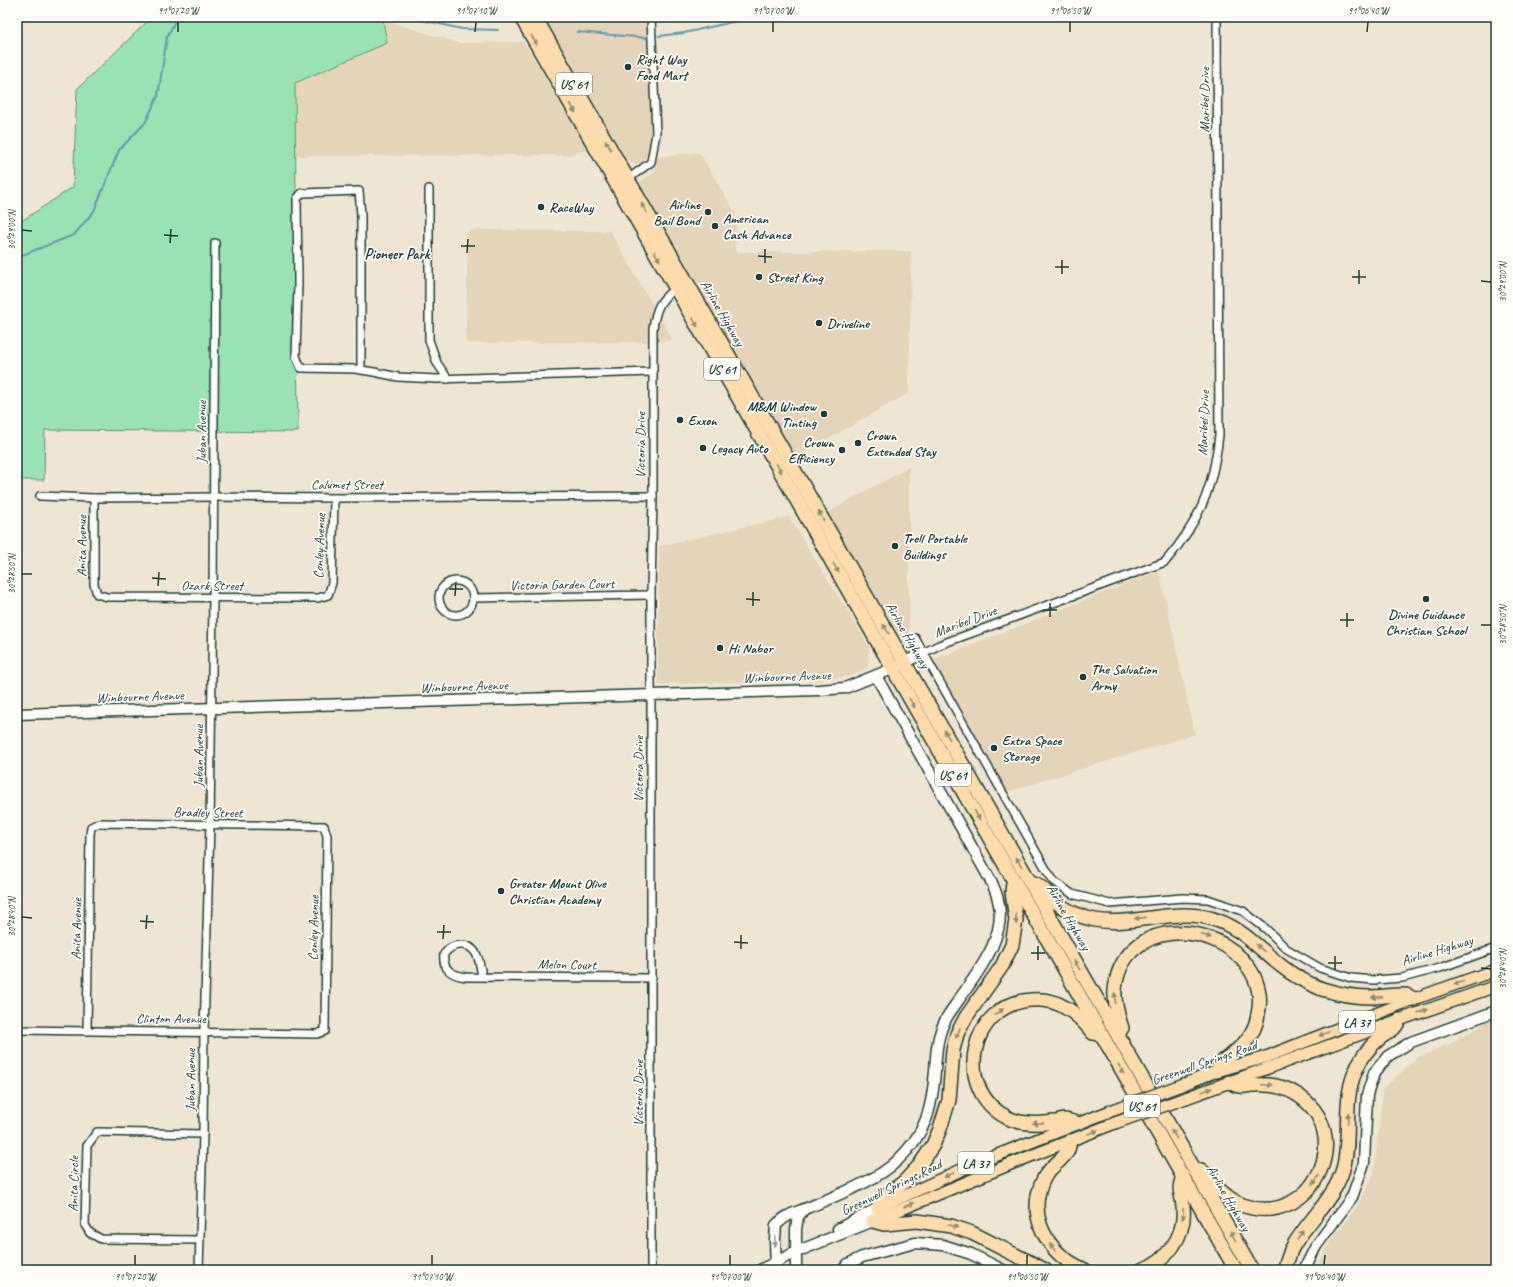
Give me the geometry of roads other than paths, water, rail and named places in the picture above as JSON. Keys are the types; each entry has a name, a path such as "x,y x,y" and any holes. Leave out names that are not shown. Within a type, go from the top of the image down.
{"highway":[{"name":"Airline Highway","path":"521,17 553,60 628,179 681,285"},
{"name":"Airline Highway","path":"535,17 553,60 615,182 681,285 794,483 892,669 1236,1270"},
{"path":"615,182 628,179"},
{"name":"Airline Highway","path":"794,483 906,663 1252,1270"},
{"path":"878,1208 881,1199 904,1182 919,1166 933,1145 940,1129 949,1100 953,1050 957,1034 966,1017 1002,966 1012,945 1016,920 1012,892 1014,881"},
{"path":"1030,882 1040,885 1064,908 1078,915 1091,919 1116,921 1190,915 1218,920 1246,936 1288,971 1322,988 1341,994 1358,997 1379,997 1406,994 1414,999"},
{"path":"1118,1035 1122,1028 1116,1006 1115,989 1119,972 1131,953 1144,942 1165,934 1187,932 1210,937 1229,948 1246,963 1254,977 1259,999 1259,1013 1250,1036 1241,1047 1221,1061 1217,1071"},
{"path":"1076,1124 1065,1120 1038,1124 1024,1122 1008,1118 994,1109 979,1089 975,1075 973,1062 977,1039 987,1023 1002,1010 1018,1002 1036,1000 1051,1001 1066,1008 1079,1018 1093,1033 1102,1035"},
{"path":"1284,1270 1295,1243 1333,1190 1343,1169 1346,1156 1349,1095 1355,1073 1366,1052 1380,1039 1396,1028 1399,1020"},
{"path":"1194,1168 1203,1170 1222,1192 1236,1202 1246,1206 1263,1209 1279,1207 1295,1200 1311,1187 1321,1172 1325,1156 1326,1139 1318,1116 1307,1102 1294,1092 1280,1087 1266,1085 1240,1086 1229,1082"},
{"path":"1070,1141 1067,1152 1051,1167 1042,1183 1037,1201 1038,1219 1043,1233 1052,1247 1069,1262 1085,1270"},
{"path":"1141,1270 1162,1259 1172,1248 1179,1235 1183,1222 1184,1207 1179,1187 1183,1176"},
{"path":"873,1221 884,1224 917,1221 951,1226 972,1233 1045,1270"}],"main road":[{"name":"Greenwell Springs Road","path":"878,1208 972,1165 1076,1124 1217,1071 1266,1057 1414,999 1496,970"},
{"name":"Greenwell Springs Road","path":"873,1221 1115,1124 1496,986"}],"street":[{"path":"628,179 651,162 656,134 651,17"},
{"name":"Maribel Drive","path":"906,663 939,645 1165,562 1178,547 1200,510 1209,490 1216,462 1219,435 1217,17"},
{"path":"429,190 429,340 437,363 448,379"},
{"path":"361,370 361,215 359,191 302,193 296,199 298,284 296,356 301,368 361,370 398,377 448,379 653,372"},
{"name":"Juban Avenue","path":"199,1270 210,825 215,243"},
{"name":"Victoria Drive","path":"651,1270 651,595 653,496 653,328 656,311 663,298 681,285"},
{"name":"Calumet Street","path":"40,496 94,498 334,498 653,496"},
{"name":"Anita Avenue","path":"94,498 94,584 97,594"},
{"name":"Conley Avenue","path":"328,595 332,583 334,498"},
{"path":"456,581 462,582 468,586 473,598 472,605 468,610 462,614 456,615 449,614 443,610 438,598 443,586 449,582 456,581"},
{"name":"Ozark Street","path":"97,594 107,597 213,599 318,598 328,595"},
{"name":"Victoria Garden Court","path":"473,598 651,595"},
{"name":"Airline Highway","path":"915,638 1047,871 1054,881 1072,894 1110,904 1182,898 1208,899 1243,911 1266,929 1287,949 1320,968 1351,978 1374,980 1402,978 1440,968 1496,948"},
{"name":"Winbourne Avenue","path":"17,714 819,690 845,688 906,663"},
{"path":"776,1266 776,1224 786,1215 804,1209 870,1180 897,1162 914,1142 924,1125 932,1102 937,1046 945,1021 987,958 996,937 999,918 998,901 992,883 876,676"},
{"name":"Bradley Street","path":"91,827 100,823 324,826"},
{"name":"Conley Avenue","path":"324,826 327,836 325,1031"},
{"name":"Anita Avenue","path":"87,1031 91,827"},
{"name":"Melon Court","path":"482,977 479,960 476,952 472,948 467,945 458,945 452,947 444,954 444,964 447,970 453,974 466,977 652,978"},
{"path":"1304,1270 1316,1246 1352,1196 1364,1163 1367,1095 1374,1073 1388,1056 1410,1042 1496,1011"},
{"name":"Clinton Avenue","path":"17,1030 317,1034 325,1031"},
{"name":"Anita Circle","path":"199,1240 101,1239 90,1233 85,1225 87,1146 97,1132 203,1134"},
{"name":"Greenwell Springs Road","path":"760,1270 776,1266 803,1247 878,1208"},
{"path":"796,1270 798,1218 804,1209"},
{"name":"Greenwell Springs Road","path":"796,1252 873,1221"},
{"path":"843,1270 848,1264 862,1257 914,1243 943,1245 971,1254 1003,1270"}],"waterway":[{"path":"17,257 74,235 94,211 119,150 145,123 158,96 167,37 177,17"},
{"path":"409,17 462,29 498,30"},
{"path":"659,36 684,33 754,17"},
{"path":"577,32 648,38"}],"place":[{"name":"Right Way Food Mart","path":"628,67"},
{"name":"RaceWay","path":"541,207"},
{"name":"Airline Bail Bond","path":"708,212"},
{"name":"American Cash Advance","path":"715,226"},
{"name":"Street King","path":"759,277"},
{"name":"Driveline","path":"819,323"},
{"name":"M&M Window Tinting","path":"824,414"},
{"name":"Exxon","path":"680,420"},
{"name":"Crown Extended Stay","path":"858,443"},
{"name":"Legacy Auto","path":"703,448"},
{"name":"Crown Efficiency","path":"842,450"},
{"name":"Trell Portable Buildings","path":"895,546"},
{"name":"Divine Guidance Christian School","path":"1426,599"},
{"name":"Hi Nabor","path":"720,648"},
{"name":"The Salvation Army","path":"1083,677"},
{"name":"Extra Space Storage","path":"994,748"},
{"name":"Greater Mount Olive Christian Academy","path":"501,891"}],"district":[{"name":"Pioneer Park","path":"397,254"}]}
